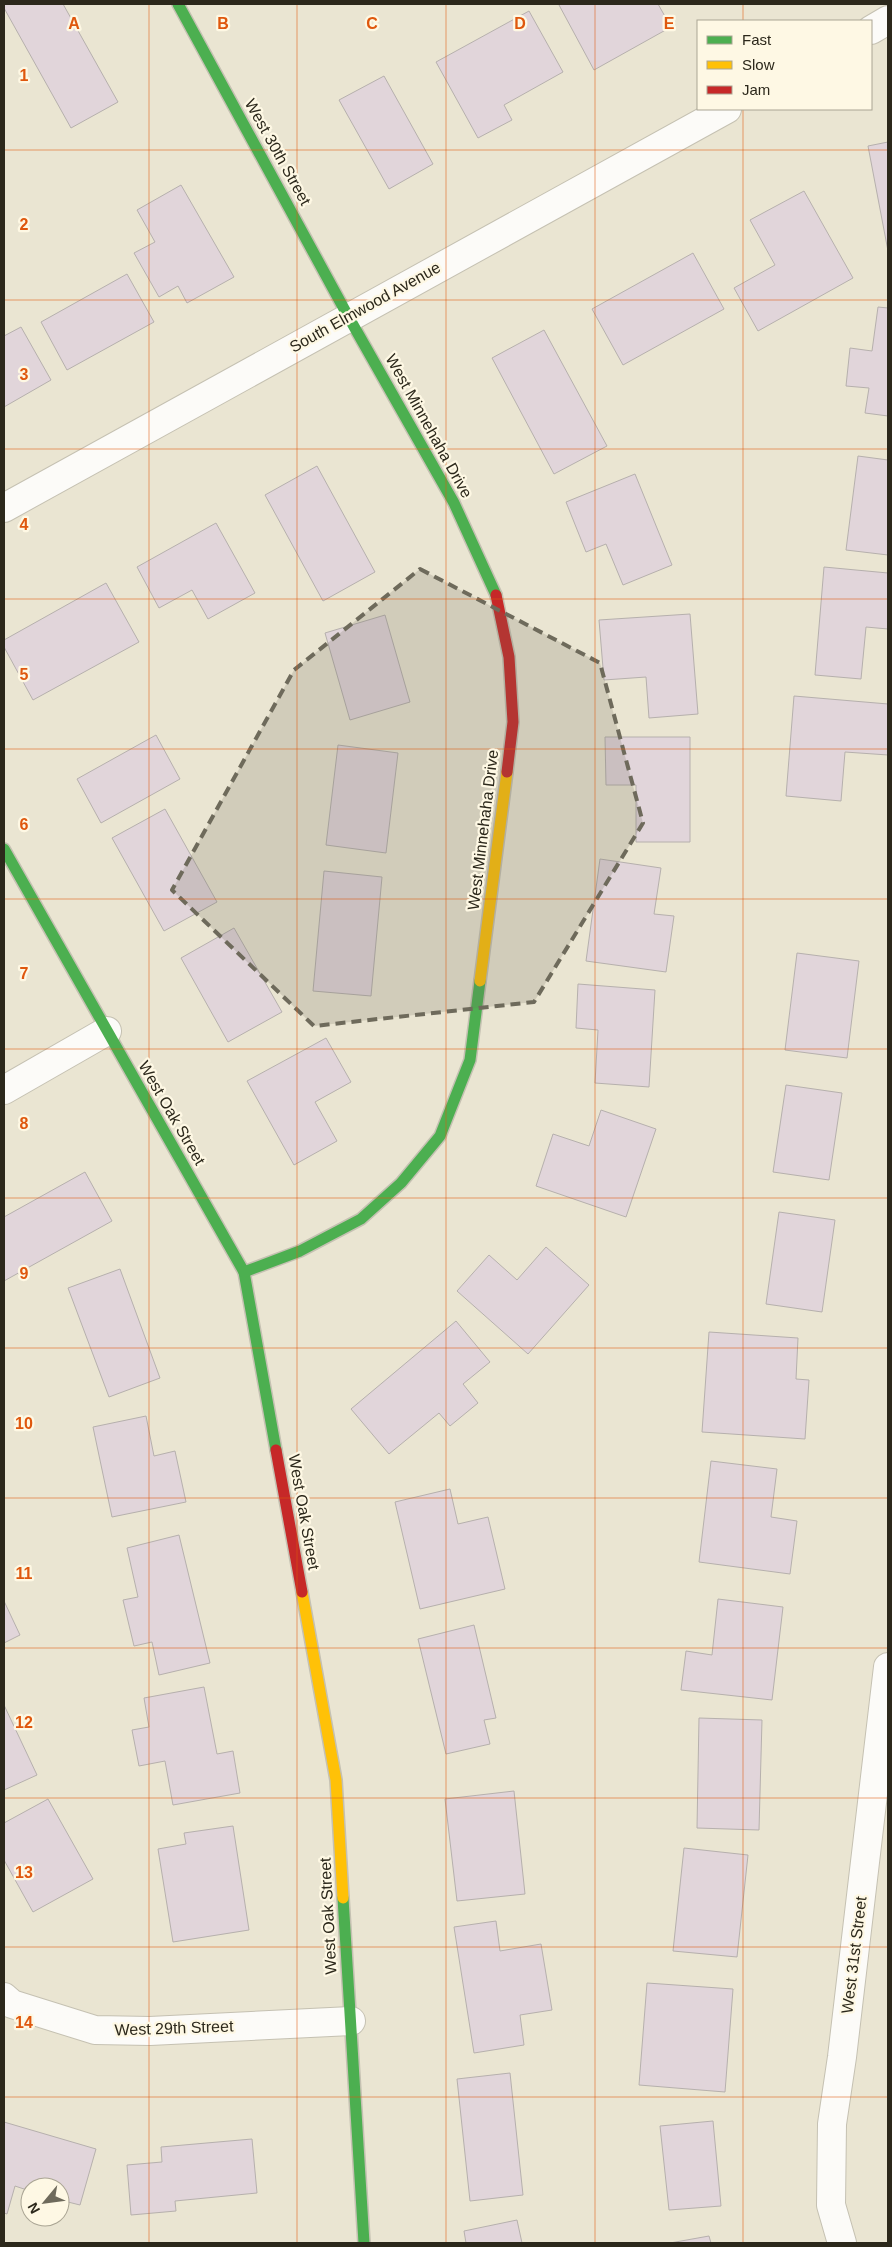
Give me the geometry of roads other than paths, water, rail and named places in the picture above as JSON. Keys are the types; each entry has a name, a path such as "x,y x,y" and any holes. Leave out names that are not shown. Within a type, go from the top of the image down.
{"street":[{"name":"West 30th Street","path":"178,4 348,316"},
{"path":"872,29 888,20"},
{"name":"South Elmwood Avenue","path":"4,508 348,316 725,110"},
{"name":"West Minnehaha Drive","path":"244,1272 300,1251 361,1219 402,1183 440,1136 470,1060 513,722 509,657 495,591 454,503 348,316"},
{"name":"West Oak Street","path":"4,849 244,1272 336,1780 364,2243"},
{"path":"4,1090 107,1031"},
{"name":"West 31st Street","path":"842,2243 832,2205 832,2124 842,2056 888,1667"},
{"name":"West 29th Street","path":"4,1997 12,2004 95,2030 150,2031 350,2021"}]}
